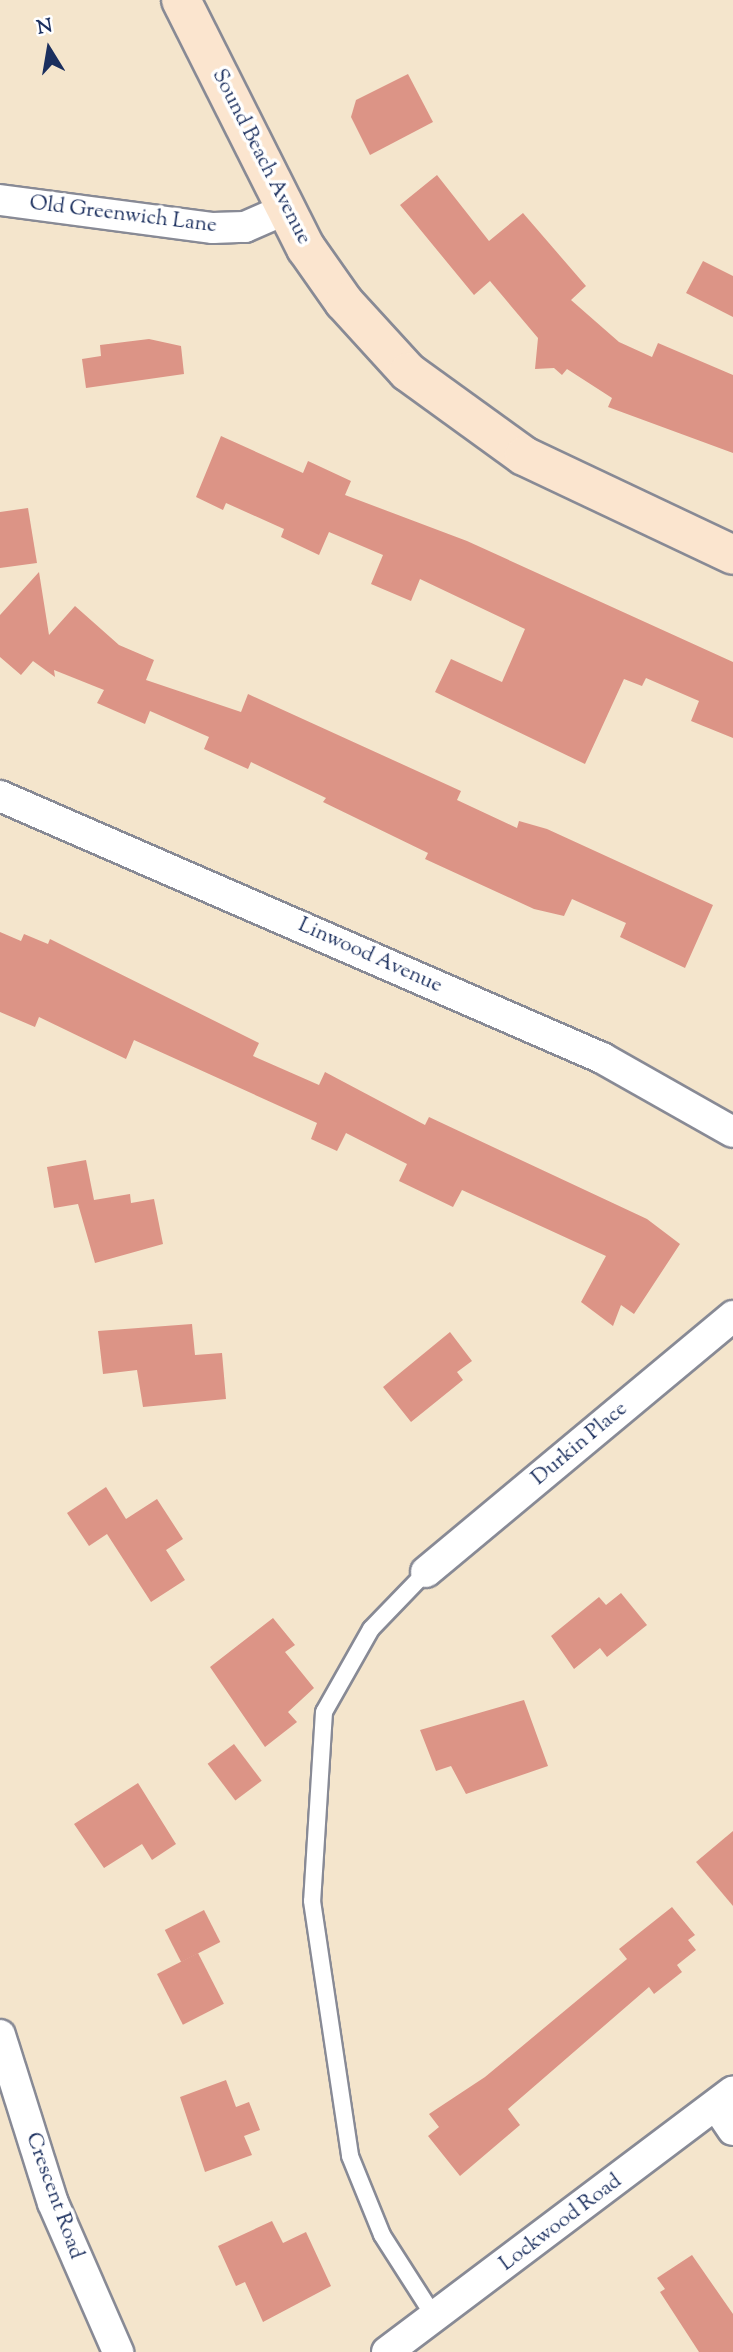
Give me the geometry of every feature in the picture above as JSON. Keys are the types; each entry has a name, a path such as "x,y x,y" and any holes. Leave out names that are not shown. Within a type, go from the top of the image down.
{"street":[{"name":"Sound Beach Avenue","path":"181,0 284,210 367,329 455,412 551,471 733,555"},
{"name":"Old Greenwich Lane","path":"0,200 213,228 245,227 284,210"},
{"name":"Linwood Avenue","path":"0,796 602,1058 733,1132"},
{"name":"Durkin Place","path":"426,1572 733,1316"},
{"name":"Crescent Road","path":"0,2035 52,2203 118,2352"},
{"name":"Lockwood Road","path":"387,2352 724,2098"},
{"path":"724,2098 733,2130"}],"lane":[{"path":"426,1572 370,1629 324,1712 312,1901 350,2156 382,2235 435,2318"}],"building":[{"path":"408,74 433,122 370,155 351,117 356,100"},
{"path":"437,175 489,241 523,213 586,286 571,300 619,342 652,357 658,343 733,375 733,453 608,407 612,398 567,369 562,375 554,368 535,369 538,338 490,281 474,295 400,205"},
{"path":"703,261 733,276 733,317 686,293"},
{"path":"149,339 181,346 184,374 86,388 82,359 101,356 100,345"},
{"path":"221,436 303,473 308,461 351,481 345,495 467,541 733,662 733,738 691,721 699,701 646,678 642,686 624,679 585,764 435,692 451,659 502,682 525,629 420,579 411,601 371,584 383,555 329,532 319,555 281,537 284,529 226,503 223,510 196,497"},
{"path":"28,508 37,563 0,568 0,512"},
{"path":"39,572 49,635 75,606 119,645 154,660 146,680 241,712 248,694 461,791 457,800 517,828 519,821 547,829 713,905 685,968 620,937 626,923 572,899 564,916 534,909 425,859 428,853 323,802 326,798 251,762 248,769 204,749 209,737 150,711 145,724 97,703 104,690 54,670 55,677 33,661 21,675 0,657 0,615"},
{"path":"0,932 21,941 24,934 48,944 50,939 259,1043 253,1056 319,1085 325,1072 425,1125 429,1117 647,1219 680,1244 634,1314 621,1305 613,1326 581,1302 606,1256 462,1190 453,1207 399,1181 407,1164 346,1133 337,1151 311,1139 317,1123 134,1040 126,1059 39,1017 35,1027 0,1012"},
{"path":"86,1160 94,1200 130,1194 131,1203 154,1199 163,1244 95,1263 78,1204 54,1208 47,1167"},
{"path":"192,1324 195,1355 222,1353 226,1399 143,1407 137,1370 103,1374 98,1331"},
{"path":"450,1332 472,1361 457,1372 463,1380 411,1422 383,1387"},
{"path":"106,1487 126,1519 157,1499 183,1539 166,1550 185,1580 151,1602 107,1534 89,1546 67,1513"},
{"path":"621,1593 647,1625 607,1657 600,1648 574,1669 551,1636 599,1597 606,1605"},
{"path":"273,1618 295,1645 285,1652 314,1688 288,1712 297,1722 265,1747 210,1667"},
{"path":"524,1700 548,1766 466,1794 451,1766 436,1771 420,1730"},
{"path":"234,1744 262,1781 235,1801 208,1764"},
{"path":"138,1783 176,1844 152,1860 142,1844 104,1868 74,1824"},
{"path":"733,1831 733,1906 696,1862"},
{"path":"672,1907 695,1935 688,1940 696,1950 677,1965 682,1972 654,1994 649,1987 508,2109 520,2125 460,2176 428,2136 439,2127 429,2114 485,2077 627,1959 619,1949"},
{"path":"204,1910 220,1942 181,1962 165,1930"},
{"path":"198,1953 224,2004 183,2025 157,1974"},
{"path":"226,2080 236,2107 249,2102 260,2130 244,2136 252,2155 205,2172 180,2097"},
{"path":"272,2221 283,2243 306,2232 331,2286 263,2322 245,2282 236,2286 218,2246"},
{"path":"692,2255 733,2314 733,2352 699,2352 660,2292 665,2289 657,2278"}]}
